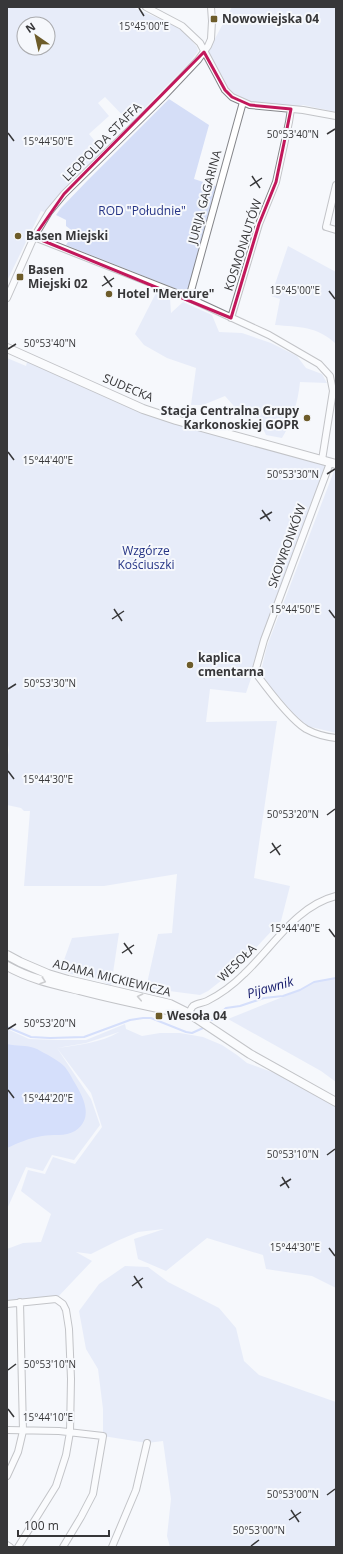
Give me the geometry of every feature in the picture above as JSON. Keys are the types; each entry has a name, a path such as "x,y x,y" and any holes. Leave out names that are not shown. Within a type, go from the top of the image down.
{"street":[{"path":"146,7 182,26 200,43 225,90 232,97 250,105 291,109 336,116"},
{"name":"LEOPOLDA STAFFA","path":"7,298 34,237 49,212 64,194 172,88 204,52 211,39 211,7"},
{"name":"JURIJA GAGARINA","path":"189,298 243,102"},
{"name":"KOSMONAUTÓW","path":"231,318 259,224 276,182 291,109"},
{"path":"336,189 326,227 336,230"},
{"path":"34,237 189,298 269,335 314,360 330,376 333,391 322,460"},
{"name":"SUDECKA","path":"7,348 143,409 196,426 333,463"},
{"name":"SKOWRONKÓW","path":"333,463 264,640 255,672 290,715 306,729 327,737 336,738"},
{"name":"WESOŁA","path":"190,1014 190,1010 194,1005 206,1002 223,992 244,974 303,912 325,898 336,896"},
{"name":"ADAMA MICKIEWICZA","path":"7,955 48,974 170,1004 190,1014 250,1054 336,1102"},
{"name":"ADAMA MICKIEWICZA","path":"7,966 47,983 129,1003 190,1014"},
{"path":"7,1304 56,1299 63,1304 66,1310 69,1329 71,1379 70,1432 66,1455 56,1486 18,1547"},
{"path":"7,1476 18,1452 23,1431 20,1302"},
{"path":"7,1430 70,1432 103,1436 93,1494 63,1547"},
{"path":"112,1547 136,1490 146,1443"}],"highlighted area":[{"path":"204,52 225,90 232,97 250,105 291,109 276,182 259,224 231,318 34,237 64,194"}],"green space":[{"path":"7,7 132,7 174,25 187,35 197,47 198,51 190,62 130,123 105,97 98,103 109,116 89,134 103,151 44,212 41,211 7,281"},
{"path":"232,7 336,7 336,112 303,105 291,109 257,105 232,97 204,52 211,46"},
{"name":"ROD \"Południe\"","path":"169,99 209,125 194,179 216,186 187,293 66,245 74,232 66,226 66,220 56,215 87,181"},
{"path":"288,246 336,272 336,344 322,334 307,328 275,325 280,299 271,296"},
{"path":"156,293 170,298 171,313 183,302 212,315 219,332 242,333 271,343 297,356 306,368 322,374 327,383 300,382 294,412 282,438 266,435 258,418 240,413 225,396 203,405 191,405 196,368 167,358 144,345 135,334"},
{"name":"Wzgórze Kościuszki","path":"7,358 26,366 28,358 128,402 330,463 264,640 246,693 210,689 206,722 277,721 254,878 290,886 281,921 236,969 208,991 200,995 146,988 158,934 172,933 177,874 104,886 24,886 30,811 24,811 21,808 7,805 7,760 9,750 7,740"},
{"path":"334,471 336,471 336,733 307,726 292,712 264,680 261,671 267,646"},
{"path":"119,933 111,986 93,978 60,971 72,938"},
{"path":"336,978 336,1082 321,1071 228,1019 300,990 314,982"},
{"path":"125,1024 126,1029 142,1036 160,1033 180,1033 203,1037 222,1045 247,1063 305,1084 336,1102 336,1288 312,1276 266,1269 263,1255 207,1238 166,1271 138,1259 134,1239 164,1229 138,1232 91,1254 76,1252 92,1261 56,1299 7,1304 7,1249 23,1243 41,1242 51,1214 21,1191 28,1170 45,1174 53,1157 75,1164 102,1127 91,1093 57,1048 91,1099 100,1125 74,1160 52,1155 43,1171 26,1167 7,1209 7,1029 29,1039 86,1040","holes":["119,1032 105,1039 81,1045 57,1048 86,1043"]},
{"path":"125,1266 148,1267 168,1282 219,1308 236,1328 244,1361 259,1375 336,1402 336,1547 170,1547 167,1536 171,1499 163,1441 147,1443 103,1436 103,1409 98,1369 86,1349 79,1311 99,1284"}],"water":[{"path":"7,1044 37,1049 65,1067 80,1093 85,1107 85,1120 81,1126 71,1133 46,1135 33,1138 7,1148"}],"waterway":[{"name":"Pijawnik","path":"212,1020 226,1008 240,1006 264,998 283,996 300,990 314,982 336,978"},
{"name":"Pijawnik","path":"7,1027 31,1037 50,1038 84,1037 130,1020 143,1018 151,1018 186,1032 192,1033 203,1028"}],"place":[{"name":"Nowowiejska 04","path":"214,19"},
{"name":"Basen Miejski","path":"18,236"},
{"name":"Basen Miejski 02","path":"20,277"},
{"name":"Hotel \"Mercure\"","path":"109,294"},
{"name":"Stacja Centralna Grupy Karkonoskiej GOPR","path":"307,418"},
{"name":"kaplica cmentarna","path":"190,665"},
{"name":"Wesoła 04","path":"159,1016"}]}
